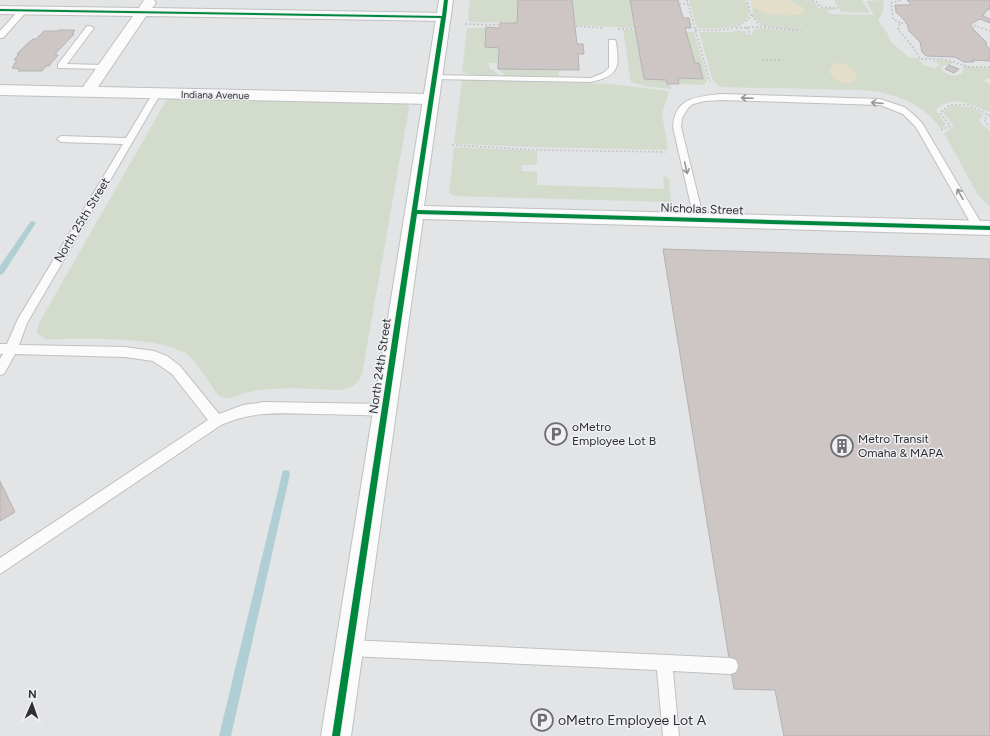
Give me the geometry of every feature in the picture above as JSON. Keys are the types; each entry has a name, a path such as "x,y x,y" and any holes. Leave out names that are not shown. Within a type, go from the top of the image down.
{"street":[{"path":"0,10 146,6 445,8"},
{"path":"86,92 146,6"},
{"name":"North 24th Street","path":"336,736 445,8"},
{"name":"Indiana Avenue","path":"0,90 431,99"},
{"name":"Nicholas Street","path":"414,212 984,228"}],"lane":[{"path":"0,36 24,10"},
{"path":"90,28 61,66 104,67"},
{"path":"434,77 591,80 604,77 612,71 615,64 612,42"},
{"name":"North 25th Street","path":"0,370 6,349 157,93"},
{"path":"699,220 677,127 677,115 684,106 698,99 721,97 880,102 907,112 916,120 924,132 984,228"},
{"path":"61,139 129,141"},
{"path":"6,349 125,352 154,356 163,360 176,370 217,421"},
{"path":"0,567 217,421 236,412 254,408 384,410"},
{"path":"349,648 730,666"},
{"path":"664,663 671,736"}],"path":[{"path":"687,0 712,88"},
{"path":"747,0 751,13 758,23 772,28"},
{"path":"812,0 817,2 820,7 838,8"},
{"path":"901,0 891,3 893,19 900,23 907,23"},
{"path":"679,4 688,4"},
{"path":"728,30 744,24 751,16 751,13"},
{"path":"900,23 898,30 907,40 909,45 916,51 920,59 943,59 970,67 990,67"},
{"path":"466,24 500,25"},
{"path":"970,24 990,31"},
{"path":"695,30 728,30 747,27 801,31"},
{"path":"747,27 750,35"},
{"path":"762,60 781,60"},
{"path":"939,131 950,126 940,114 950,105 968,105 990,115 984,120 990,127"},
{"path":"452,145 537,150 671,152"}],"green space":[{"path":"470,0 518,0 517,23 471,22 468,20"},
{"path":"572,0 630,0 635,28 574,25"},
{"path":"689,0 745,0 749,12 747,18 742,23 735,26 710,29 697,28"},
{"path":"749,0 809,0 816,3 818,8 835,8 836,10 827,10 830,14 874,15 866,1 883,0 883,12 878,21 892,43 910,58 917,58 924,65 936,68 940,65 936,62 930,61 941,60 953,62 950,65 942,66 941,69 945,73 955,76 963,73 963,65 970,67 990,68 990,78 983,80 990,84 990,111 988,112 961,102 948,102 936,110 946,125 941,129 926,112 906,100 885,93 862,90 721,87 714,82 712,78 699,32 732,32 737,30 745,31 747,35 752,35 753,31 758,28 801,32 769,27 760,23 753,16 752,1"},
{"path":"834,0 862,0 870,13 841,12"},
{"path":"486,28 485,47 499,48 498,63 489,63 489,67 499,75 474,75 462,72 467,29"},
{"path":"623,30 635,30 644,79 666,80 667,84 670,84 671,89 645,86 631,82"},
{"path":"686,32 694,32 707,78 707,82 703,85 679,84 678,78 702,79 695,63"},
{"path":"496,67 559,70 559,76 506,76"},
{"path":"462,79 610,84 669,91 662,114 668,150 454,144"},
{"path":"167,99 402,103 408,105 409,108 362,374 354,386 340,390 296,388 264,389 226,398 218,395 200,368 188,355 176,349 160,344 141,341 45,339 37,333 39,323"},
{"path":"951,106 970,107 984,115 980,118 980,122 990,131 990,207 978,195 944,133 954,126 943,112"},
{"path":"454,147 537,151 537,163 534,165 522,165 522,171 537,172 537,185 664,189 663,174 670,181 669,187 671,202 454,196 449,193"}],"sand":[{"path":"753,0 790,0 804,8 805,12 792,15 768,14 755,8 751,3"},
{"path":"835,63 846,65 852,69 855,72 857,79 849,83 836,80 830,73 829,69"}],"building":[{"path":"518,0 572,0 577,44 583,44 584,54 578,54 579,70 498,69 499,48 485,47 486,27 500,28 500,23 517,23"},
{"path":"630,0 678,0 683,18 689,18 691,28 685,28 695,63 699,63 703,79 678,78 679,84 667,84 666,80 644,79"},
{"path":"907,0 990,0 990,9 987,9 983,16 990,19 990,23 980,19 970,24 986,42 990,51 990,61 972,60 974,62 964,62 955,57 926,56 922,52 920,42 909,31 907,23 896,12 895,5 911,5"},
{"path":"75,30 72,34 74,34 55,54 58,55 49,66 46,66 42,71 18,71 20,69 12,68 17,60 14,60 19,54 17,54 33,39 36,39 44,31"},
{"path":"949,65 959,69 954,73 945,69"},
{"name":"Metro Transit Omaha & MAPA","path":"663,249 990,259 990,736 784,736 775,690 734,689"},
{"path":"0,481 15,512 0,521"}],"waterway":[{"path":"0,272 33,223"},
{"path":"225,736 286,474"}],"cycle path":[{"path":"336,736 446,0"},
{"path":"0,10 444,17"},
{"path":"414,212 990,228"}],"place":[{"name":"oMetro Employee Lot B","path":"556,434"},
{"name":"Metro Transit Omaha & MAPA","path":"842,446"},
{"name":"oMetro Employee Lot A","path":"542,720"}]}
